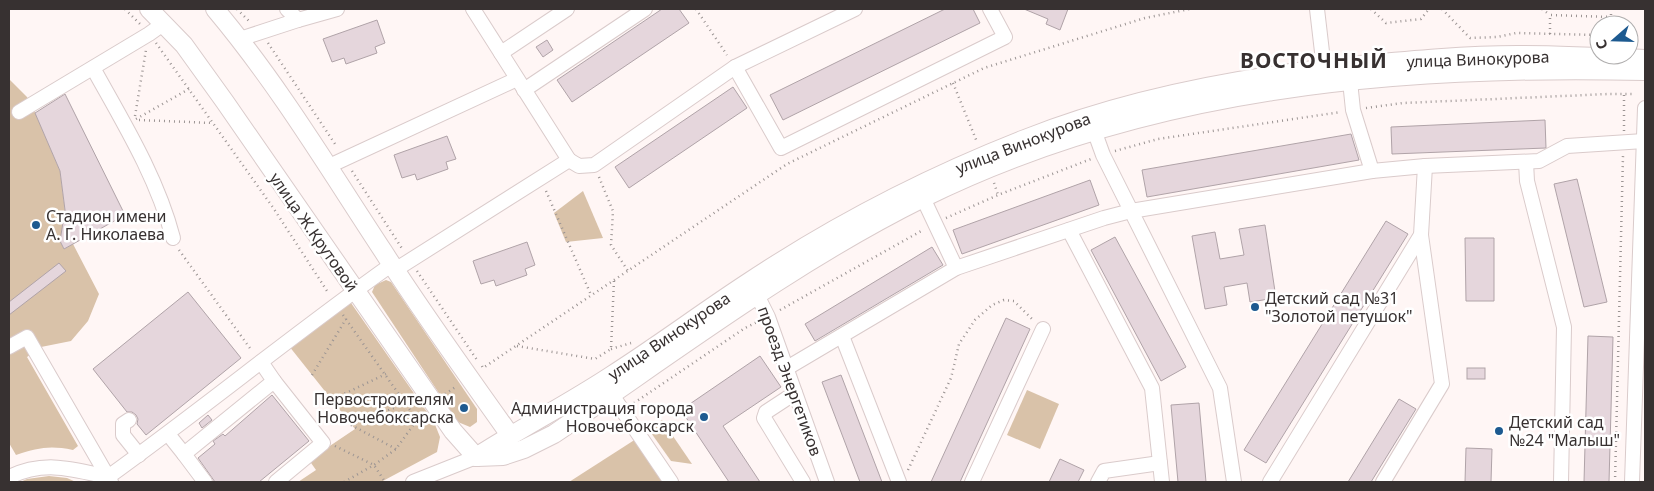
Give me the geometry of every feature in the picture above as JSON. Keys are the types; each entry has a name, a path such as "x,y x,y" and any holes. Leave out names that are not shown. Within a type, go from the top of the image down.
{"main road":[{"name":"улица Ж.Крутовой","path":"149,9 156,29 184,45 453,431 476,457"},
{"path":"215,9 240,39 393,268 510,435"},
{"name":"улица Винокурова","path":"476,457 503,456 524,449 554,434 612,395 753,288 841,226 920,192 1028,138 1092,124 1152,99 1258,78 1325,76 1401,61 1509,56 1645,59"},
{"name":"улица Винокурова","path":"1325,76 1350,81 1432,73 1514,70 1645,72"},
{"name":"улица Винокурова","path":"476,457 510,435 556,411 753,288"}],"street":[{"path":"287,9 298,20"},
{"path":"240,39 337,9"},
{"path":"473,9 569,160 579,166 594,165 736,67 855,9"},
{"path":"501,53 567,9"},
{"path":"327,167 521,84 645,9"},
{"path":"736,67 782,148 1004,38 990,9"},
{"path":"1317,9 1325,76"},
{"path":"19,112 156,29"},
{"path":"93,68 136,146 160,198 172,238"},
{"path":"1350,81 1353,110 1372,171"},
{"path":"1633,482 1641,335 1645,108"},
{"path":"1092,124 1103,155 1220,388 1234,482"},
{"path":"787,368 956,268 1131,211 1372,171 1425,166 1539,161 1567,146 1644,141"},
{"path":"110,480 335,304 393,268 411,261 569,160"},
{"path":"1526,162 1527,181 1564,327 1561,482"},
{"path":"1383,482 1442,384 1421,235 1425,166"},
{"path":"920,192 956,268"},
{"path":"1069,230 1152,388 1162,482"},
{"path":"1270,482 1421,235"},
{"name":"проезд Энергетиков","path":"753,288 768,316 827,482"},
{"path":"972,482 1043,329"},
{"path":"842,336 902,478"},
{"path":"9,347 27,337 110,480"},
{"path":"261,362 323,443 276,482"},
{"path":"184,454 274,381"},
{"path":"795,393 766,412 764,418 803,482"},
{"path":"612,395 671,482"},
{"path":"129,420 123,424 123,435 140,455"},
{"path":"168,434 204,482"},
{"name":"улица Винокурова","path":"413,482 476,457"},
{"path":"1098,482 1104,471 1160,463"},
{"path":"9,477 22,470 40,466 57,466 110,480"},
{"path":"1633,482 1645,469"}],"path":[{"path":"125,9 156,29 189,89 274,209 335,304 417,420"},
{"path":"237,9 266,39 483,368 787,164 984,68 1145,18 1190,9"},
{"path":"696,9 736,67"},
{"path":"1371,9 1386,23 1422,19 1429,9"},
{"path":"1442,9 1470,38 1497,37 1516,33 1589,35"},
{"path":"1542,9 1550,15 1589,16"},
{"path":"1550,15 1550,34"},
{"path":"135,120 156,29"},
{"path":"953,83 980,148"},
{"path":"135,120 189,89"},
{"path":"1358,109 1403,103 1633,94"},
{"path":"1615,482 1624,95"},
{"path":"1109,153 1158,139 1349,110"},
{"path":"135,120 214,123"},
{"path":"594,165 613,211 611,245 628,271"},
{"path":"540,178 591,295"},
{"path":"992,180 998,195"},
{"path":"172,238 261,362"},
{"path":"611,349 614,280"},
{"path":"902,478 951,378 960,344 975,320 992,305 1004,300 1014,301 1043,329"},
{"path":"312,375 346,319"},
{"path":"623,411 745,328 758,322"},
{"path":"515,346 595,359 611,349 635,342"},
{"path":"331,400 386,374"},
{"path":"441,396 460,384"},
{"path":"396,449 351,425 404,404"},
{"path":"344,482 374,465 396,449 425,408"},
{"path":"323,443 333,445 374,465 385,482"}],"shaded area":[{"name":"Стадион имени А. Г. Николаева","path":"9,79 27,97 60,171 65,210 60,241 64,249 73,244 99,294 88,321 71,341 41,347 27,357 78,446 73,450 44,448 16,455 9,443"},
{"path":"583,191 603,238 566,242 554,213"},
{"path":"386,280 391,282 477,409 477,422 470,427 458,422 372,292 375,285"},
{"path":"344,303 351,303 434,422 440,437 437,452 381,482 298,482 316,470 309,460 355,429 289,346"},
{"path":"1027,390 1059,404 1040,449 1007,435"},
{"path":"662,420 692,464 671,461 649,430"},
{"path":"636,439 665,482 569,482"},
{"path":"49,476 67,478 76,482 20,482 27,479"}],"building":[{"path":"662,9 679,9 689,23 572,102 557,80"},
{"path":"945,9 973,9 980,23 783,120 770,95"},
{"path":"1024,9 1068,9 1060,30 1046,24 1048,19"},
{"path":"377,20 385,43 375,47 377,53 346,64 344,58 332,62 323,39"},
{"path":"547,40 553,50 543,57 536,47"},
{"path":"733,87 747,108 629,188 615,167"},
{"path":"65,94 125,215 64,249 60,241 65,210 60,171 35,113"},
{"path":"1545,120 1546,148 1392,154 1391,127"},
{"path":"1351,134 1359,160 1147,197 1142,170"},
{"path":"447,136 456,159 446,162 448,169 417,180 415,174 402,178 394,155"},
{"path":"1577,179 1607,302 1584,307 1554,184"},
{"path":"1090,180 1099,205 962,254 953,230"},
{"path":"1386,221 1408,234 1266,463 1244,450"},
{"path":"1265,225 1276,298 1250,302 1247,283 1224,287 1227,305 1205,309 1192,236 1215,232 1220,259 1244,255 1239,229"},
{"path":"1115,237 1186,367 1161,381 1091,250"},
{"path":"1465,238 1494,238 1494,301 1466,301"},
{"path":"527,242 535,265 525,269 527,275 496,286 494,280 481,284 473,261"},
{"path":"932,247 943,265 815,341 805,324"},
{"path":"59,263 66,271 9,315 9,302"},
{"path":"188,292 241,358 146,435 137,424 138,419 136,415 132,412 127,412 93,369"},
{"path":"1006,318 1030,329 960,482 931,482"},
{"path":"1588,336 1613,337 1609,482 1584,482"},
{"name":"Администрация города Новочебоксарск","path":"760,356 781,387 723,426 760,482 729,482 681,410"},
{"path":"1467,368 1485,368 1485,379 1467,379"},
{"path":"841,375 882,482 860,482 822,382"},
{"path":"272,395 309,441 259,482 215,482 198,458 215,444 213,441 223,434 225,436"},
{"path":"1399,399 1416,409 1371,482 1348,482"},
{"path":"1199,403 1206,482 1178,482 1171,405"},
{"path":"208,415 212,420 202,428 199,423"},
{"path":"1466,448 1492,449 1491,482 1465,482"},
{"path":"1060,459 1084,470 1078,482 1049,482"}],"place":[{"name":"Стадион имени А. Г. Николаева","path":"36,225"},
{"name":"Детский сад №31 \"Золотой петушок\"","path":"1255,307"},
{"name":"Первостроителям Новочебоксарска","path":"464,408"},
{"name":"Администрация города Новочебоксарск","path":"704,417"},
{"name":"Детский сад №24 \"Малыш\"","path":"1499,431"}],"district":[{"name":"ВОСТОЧНЫЙ","path":"1314,60"}]}
